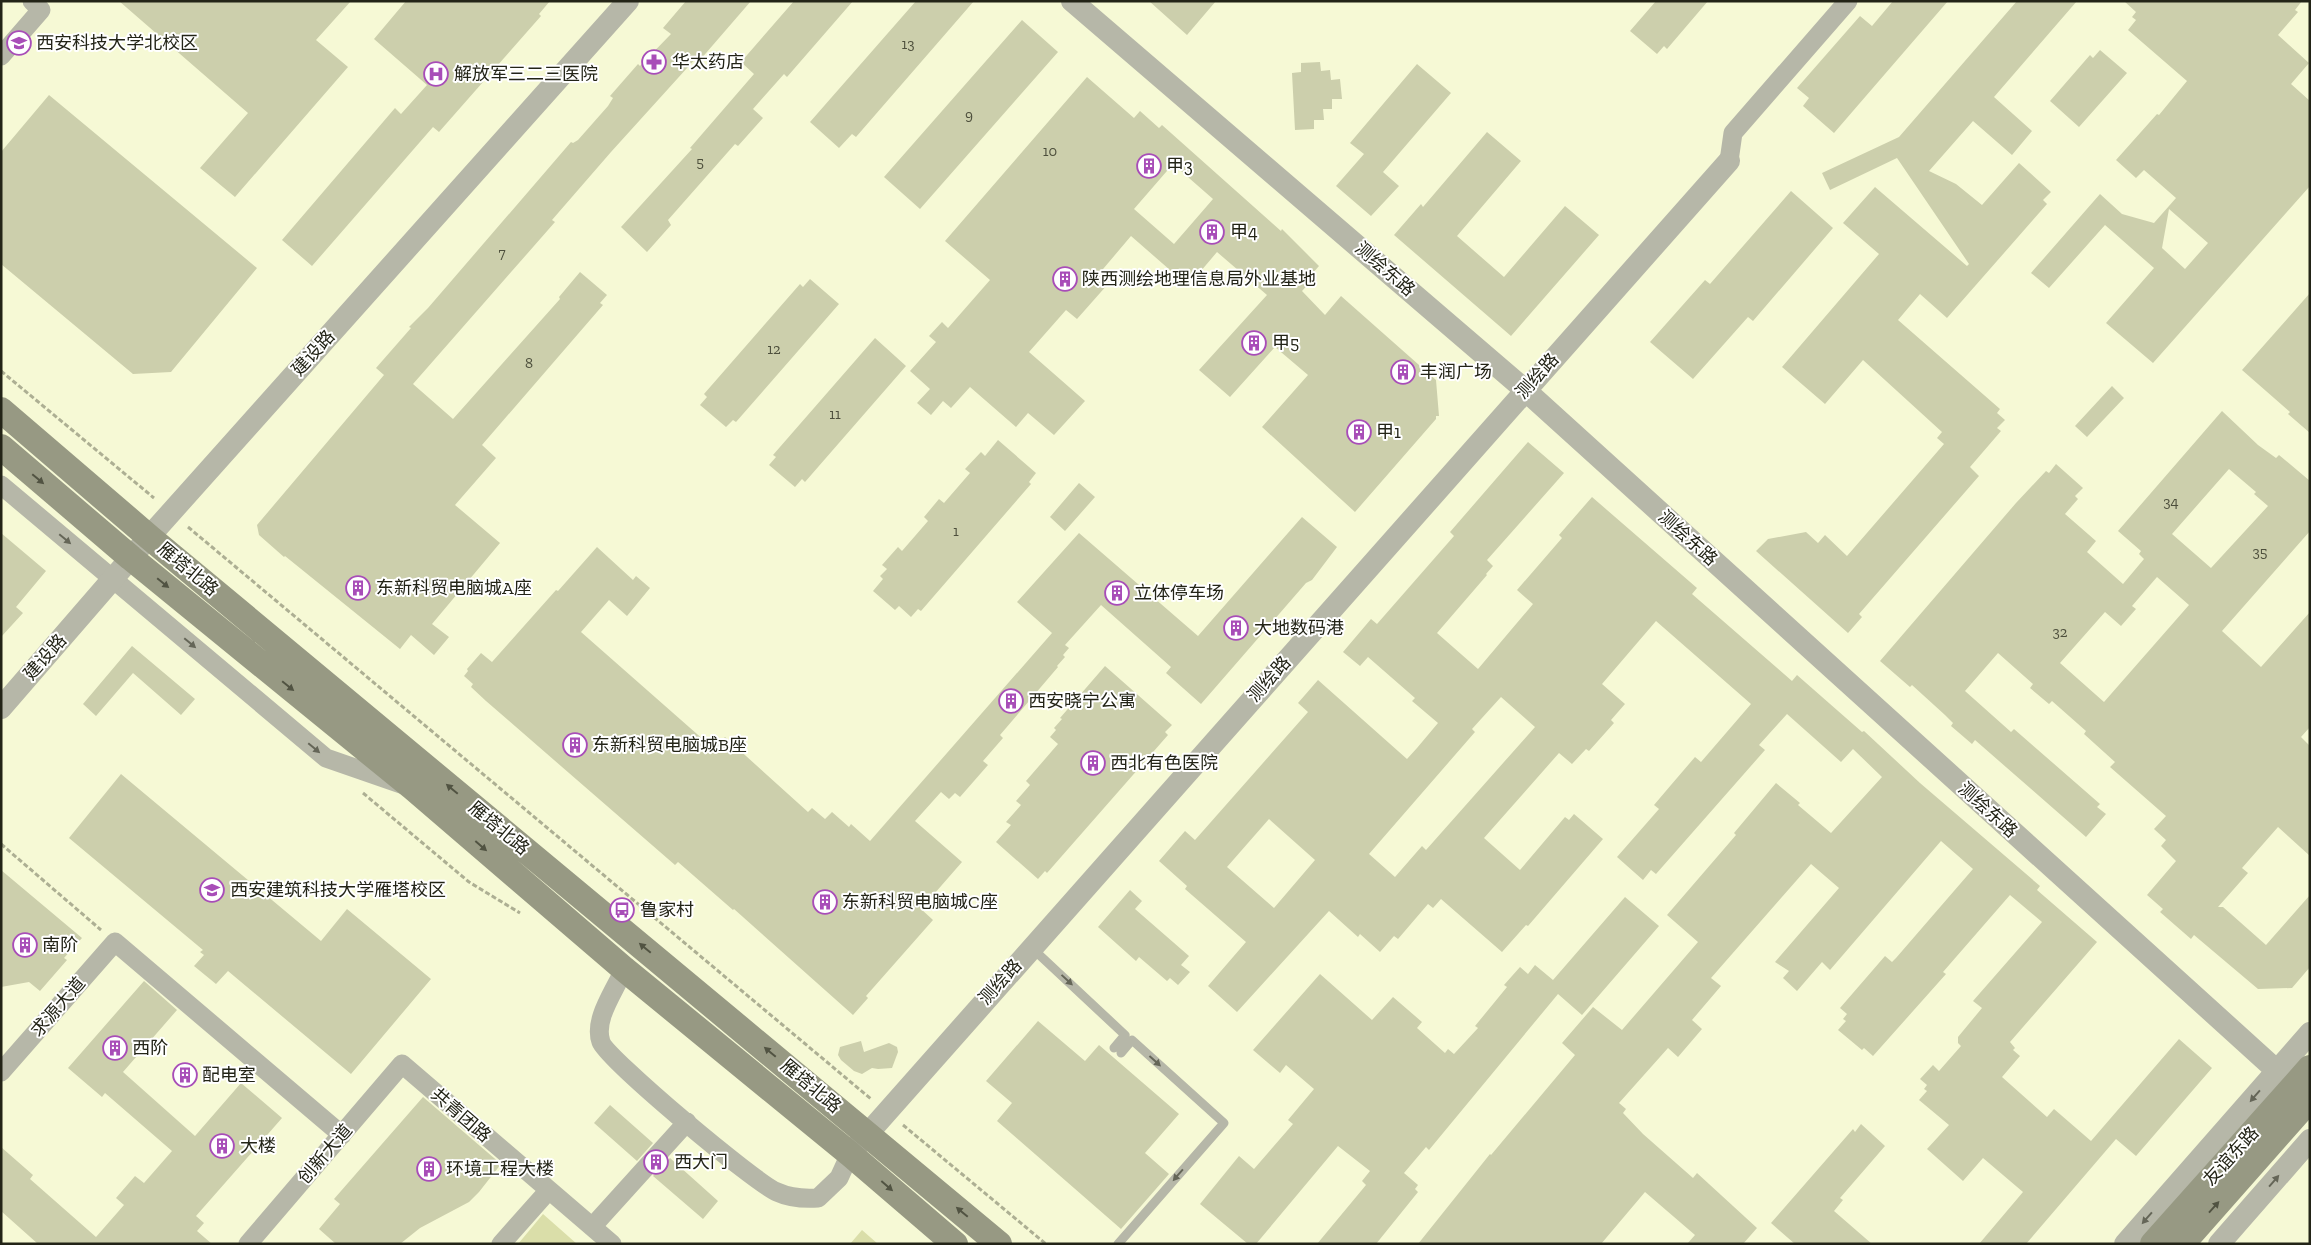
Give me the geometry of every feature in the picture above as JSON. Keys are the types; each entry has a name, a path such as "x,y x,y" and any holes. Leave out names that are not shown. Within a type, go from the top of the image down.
{"main road":[{"name":"雁塔北路","path":"1,410 150,537 999,1244"},
{"name":"雁塔北路","path":"1,447 131,558 412,787 624,969 850,1154 955,1244"},
{"name":"友谊东路","path":"2153,1244 2301,1088"},
{"name":"友谊东路","path":"2182,1244 2301,1088"}],"street":[{"path":"1,56 41,10 32,1"},
{"name":"建设路","path":"1,708 171,512 628,1"},
{"name":"测绘东路","path":"1072,1 1525,390 2301,1088"},
{"path":"1728,161 1733,133 1848,1"},
{"name":"测绘路","path":"850,1154 1031,947 1728,161"},
{"path":"1,485 326,758 412,787"},
{"path":"115,942 342,1135"},
{"name":"求源大道","path":"1,1072 115,942"},
{"path":"624,969 598,1027 602,1044 616,1061 686,1122 762,1183 776,1192 799,1199 818,1198 839,1178 850,1154"},
{"path":"2125,1244 2301,1088 2310,1033"},
{"name":"创新大道","path":"248,1244 402,1064"},
{"name":"共青团路","path":"402,1064 612,1244"},
{"path":"592,1227 686,1122"},
{"path":"2219,1244 2310,1140"},
{"path":"501,1244 549,1190"}],"lane":[{"path":"1031,947 1125,1035 1117,1050 1132,1040 1224,1123 1118,1244"}],"path":[{"path":"1,371 1046,1244"},
{"path":"1,844 115,942"}],"green space":[{"path":"543,1214 577,1244 518,1244"},
{"path":"862,1230 878,1244 850,1244"}],"building":[{"path":"119,1 351,1 316,40 348,67 235,197 200,168 248,113"},
{"path":"406,1 550,1 539,14 541,16 439,132 433,127 312,266 282,240 395,108 401,114 427,85 374,39"},
{"path":"686,1 751,1 700,60 697,57 611,152 552,220 555,222 413,384 453,419 560,299 559,297 580,272 607,295 600,303 603,305 482,445 496,458 455,505 500,543 432,624 449,637 434,655 411,635 400,649 284,557 259,535 257,525 384,375 376,368 411,328 409,327 428,308 571,142 573,143 578,140 608,106 613,98 610,96 638,64 640,66 671,34 663,28"},
{"path":"794,1 853,1 787,77 784,74 753,109 763,118 738,146 735,144 668,220 671,225 647,252 621,227 692,149 690,148 754,74 741,62"},
{"path":"916,1 974,1 856,137 852,134 839,148 810,122"},
{"path":"1149,1 1216,1 1187,35"},
{"path":"1656,1 1708,1 1667,49 1664,46 1657,54 1630,31"},
{"path":"1893,1 1948,1 1834,133 1803,106 1809,98 1797,88 1860,16 1872,26"},
{"path":"2017,1 2077,1 1994,97 2032,131 2012,155 1973,121 1929,171 1956,184 1982,205 2019,163 2051,192 2043,200 2047,204 1947,318 1920,294 1898,320 2000,409 1997,413 2005,420 1997,428 2001,431 1970,467 1979,476 1859,614 1862,617 1848,633 1756,551 1768,539 1806,532 1818,543 1825,535 1847,556 1944,444 1937,438 1942,432 1863,360 1825,404 1782,367 1879,254 1843,223 1875,187 1967,266 1969,264 1897,158 1830,190 1822,173 1899,137"},
{"path":"2124,1 2302,1 2295,10 2298,12 2278,35 2309,63 2291,84 2310,101 2310,186 2153,363 2106,323 2154,268 2105,225 2049,288 2031,273 2100,194 2122,214 2154,223 2176,198 2144,170 2136,178 2116,160 2157,114 2159,115 2187,81 2128,30 2136,20 2132,17 2136,12","holes":["2169,209 2208,243 2185,269 2162,248"]},
{"path":"1022,20 1058,52 920,209 884,177"},
{"path":"2100,50 2127,73 2079,127 2050,101 2090,55 2093,58"},
{"path":"1320,62 1321,71 1330,70 1331,80 1340,79 1342,99 1332,99 1332,109 1323,109 1324,120 1314,120 1314,129 1295,130 1292,73 1301,72 1301,63"},
{"path":"1417,64 1451,93 1383,172 1399,186 1371,216 1336,186 1364,154 1350,143"},
{"path":"1087,77 1134,118 1140,111 1159,128 1162,125 1281,231 1282,229 1319,266 1312,274 1315,277 1302,291 1325,315 1341,296 1436,380 1439,416 1436,416 1436,419 1355,512 1262,427 1308,375 1275,347 1230,397 1199,370 1267,295 1217,252 1195,278 1192,276 1186,284 1131,236 1098,275 1108,284 1077,319 1066,310 1029,352 1085,401 1054,435 1028,413 1016,427 970,387 951,408 943,401 931,415 917,403 930,389 910,371 936,342 929,336 942,322 948,328 990,280 945,241","holes":["1173,164 1213,199 1174,244 1134,209"]},
{"path":"49,95 257,268 171,372 133,374 1,264 1,152"},
{"path":"1487,132 1521,161 1457,236 1504,277 1565,206 1599,235 1511,336 1394,235 1421,204 1423,207"},
{"path":"1791,191 1833,228 1753,321 1748,317 1693,379 1650,342 1705,280 1710,284"},
{"path":"810,279 839,304 736,422 733,420 726,427 700,405 707,397 704,394 800,284 803,287"},
{"path":"2310,293 2310,433 2288,414 2290,412 2242,370"},
{"path":"875,338 906,366 805,482 802,479 795,487 769,465 776,457 773,455"},
{"path":"2112,386 2124,398 2087,437 2075,426"},
{"path":"2222,411 2258,445 2276,458 2279,455 2310,481 2310,531 2222,631 2261,667 2310,612 2310,727 2301,737 2310,746 2310,856 2278,827 2242,868 2248,873 2218,907 2223,907 2266,945 2310,895 2310,967 2292,988 2258,989 2194,935 2191,939 2160,912 2163,909 2147,895 2176,861 2161,846 2166,840 2154,829 2166,816 2110,767 2115,762 2084,734 2086,731 2052,701 2049,704 2030,688 2033,684 1998,653 1965,691 2011,732 2014,729 2100,804 2097,807 2106,814 2086,837 1975,740 1972,744 1951,726 1953,723 1912,685 1910,687 1880,661 2016,503 2046,471 2049,473 2056,464 2083,488 2075,496 2078,499 2065,514 2096,541 2087,552 2123,584 2144,559 2139,554 2141,551 2118,531","holes":["2229,469 2256,492 2254,494 2268,506 2211,568 2172,534","2157,577 2189,605 2104,702 2060,663 2105,612 2121,626 2136,609 2132,606"]},
{"path":"998,440 1036,473 1029,482 1031,484 921,611 918,609 911,617 899,606 895,610 873,591 883,579 880,576 887,569 882,565 898,547 902,551 928,521 924,517 939,499 944,503 970,473 965,469 981,452 985,456"},
{"path":"1528,442 1564,473 1487,560 1493,566 1487,575 1437,633 1478,669 1533,604 1517,590 1562,538 1559,535 1592,497 1697,588 1692,594 1792,681 1797,675 1862,732 1864,731 1920,783 2040,886 2037,890 2097,942 2010,1042 2015,1048 2013,1050 2020,1056 2002,1077 2047,1117 2054,1109 2091,1141 2179,1039 2212,1068 2136,1156 2116,1139 2026,1244 1979,1244 2023,1192 1983,1158 1963,1181 1927,1149 1949,1125 1919,1100 1927,1091 1924,1089 1927,1085 1920,1079 1933,1065 1939,1071 1961,1046 1958,1043 1958,1037 1982,1008 1973,1001 2042,922 2010,895 1943,972 1946,974 1873,1056 1864,1048 1862,1050 1838,1030 1846,1021 1843,1019 1847,1014 1840,1008 1885,956 1892,962 1896,958 1973,869 1941,841 1830,970 1822,962 1797,991 1783,978 1789,971 1775,962 1839,888 1811,864 1711,978 1721,986 1692,1020 1702,1029 1678,1057 1668,1048 1619,1103 1626,1109 1623,1113 1643,1134 1693,1178 1697,1173 1757,1228 1743,1244 1687,1244 1695,1235 1645,1192 1601,1244 1418,1244 1490,1154 1575,1055 1562,1043 1593,1007 1622,1030 1698,942 1667,915 1736,835 1734,833 1776,783 1831,833 1882,777 1853,749 1841,762 1787,714 1759,745 1765,750 1656,874 1651,870 1643,880 1617,857 1659,809 1654,805 1695,757 1701,762 1751,704 1656,621 1602,684 1625,704 1611,720 1614,723 1589,751 1586,749 1572,764 1559,753 1484,838 1520,870 1565,817 1569,820 1574,814 1603,839 1528,926 1526,925 1502,952 1441,899 1433,908 1428,904 1398,939 1394,936 1380,952 1360,934 1358,937 1329,911 1237,1012 1208,986 1246,942 1185,889 1187,886 1159,861 1185,831 1195,840 1308,712 1298,703 1318,680 1407,759 1417,748 1438,723 1412,701 1415,698 1368,657 1360,666 1343,652 1371,619 1377,624 1454,536 1450,532","holes":["1501,697 1535,727 1426,850 1422,846 1395,877 1369,854 1475,732 1472,729","1269,819 1315,860 1274,908 1227,867"]},
{"path":"1079,483 1095,497 1065,531 1050,517"},
{"path":"1302,517 1337,547 1312,580 1306,583 1201,704 1166,673 1171,667 1101,605 1065,645 1069,648 1063,655 1065,657 1058,667 1000,735 1003,738 983,761 988,765 960,797 955,793 949,799 941,792 915,821 962,862 921,909 933,920 866,996 868,998 853,1015 734,909 678,862 675,865 486,701 471,687 473,684 464,676 468,671 467,669 481,653 492,662 597,547 633,580 636,576 650,588 627,616 609,600 581,632 714,749 725,737 808,812 812,808 825,819 832,812 849,827 851,824 870,841 1052,633 1017,602 1079,533 1198,636"},
{"path":"1,533 46,571 16,607 23,613 1,637"},
{"path":"132,646 195,699 181,715 133,673 96,716 83,704"},
{"name":"西北有色医院","path":"1105,666 1172,725 1165,732 1168,735 1047,873 1045,871 1038,879 996,842 1011,825 1006,822 1021,805 1016,801 1030,785 1026,781 1058,744 1050,737 1056,730 1054,728 1062,719 1060,718"},
{"path":"121,774 321,941 347,909 431,979 351,1074 228,971 216,984 194,966 204,955 200,952 203,950 69,838"},
{"path":"1,870 82,938 64,958 67,960 40,991 29,982 1,987"},
{"path":"1130,890 1142,901 1135,909 1189,956 1181,965 1190,972 1178,985 1170,978 1167,981 1139,957 1136,961 1098,927"},
{"path":"1625,897 1659,926 1582,1015 1558,994 1429,1150 1426,1147 1404,1173 1418,1185 1415,1189 1418,1192 1376,1244 1317,1244 1366,1185 1362,1181 1370,1171 1338,1146 1256,1244 1248,1244 1200,1204 1239,1156 1254,1169 1293,1124 1288,1120 1314,1089 1286,1065 1280,1073 1253,1050 1320,974 1372,1020 1393,997 1422,1022 1417,1028 1445,1053 1448,1049 1454,1054 1478,1028 1475,1026 1507,987 1504,985 1520,967 1528,974 1535,965 1553,980"},
{"path":"144,981 177,1010 123,1072 195,1136 241,1083 282,1118 196,1216 204,1223 197,1231 212,1244 38,1244 1,1211 1,1147 33,1175 30,1179 96,1237 124,1205 116,1198 135,1176 144,1183 172,1151 105,1093 102,1097 68,1068"},
{"path":"1038,1021 1085,1061 1099,1045 1179,1114 1145,1153 1169,1174 1121,1229 997,1121 1012,1103 986,1081"},
{"path":"861,1041 864,1052 889,1043 897,1047 898,1052 892,1068 872,1068 862,1074 854,1071 841,1060 838,1055 840,1047"},
{"name":"环境工程大楼","path":"423,1097 501,1164 469,1202 420,1228 400,1244 336,1244 319,1229 340,1204 334,1199"},
{"path":"610,1105 653,1143 637,1161 594,1123"},
{"path":"1861,1124 1885,1146 1840,1198 1843,1200 1834,1211 1872,1244 1795,1244 1771,1223 1853,1129 1855,1132"},
{"path":"670,1158 718,1201 703,1219 653,1176"}],"place":[{"name":"西安科技大学北校区","path":"19,43"},
{"name":"华太药店","path":"654,62"},
{"name":"解放军三二三医院","path":"436,74"},
{"name":"甲3","path":"1149,166"},
{"name":"甲4","path":"1212,232"},
{"name":"陕西测绘地理信息局外业基地","path":"1065,279"},
{"name":"甲5","path":"1254,343"},
{"name":"丰润广场","path":"1403,372"},
{"name":"甲1","path":"1359,432"},
{"name":"东新科贸电脑城A座","path":"358,588"},
{"name":"立体停车场","path":"1117,593"},
{"name":"大地数码港","path":"1236,628"},
{"name":"西安晓宁公寓","path":"1011,701"},
{"name":"东新科贸电脑城B座","path":"575,745"},
{"name":"西北有色医院","path":"1093,763"},
{"name":"西安建筑科技大学雁塔校区","path":"212,890"},
{"name":"东新科贸电脑城C座","path":"825,902"},
{"name":"鲁家村","path":"622,910"},
{"name":"南阶","path":"25,945"},
{"name":"西阶","path":"115,1048"},
{"name":"配电室","path":"185,1075"},
{"name":"大楼","path":"222,1146"},
{"name":"西大门","path":"656,1162"},
{"name":"环境工程大楼","path":"429,1169"}]}
